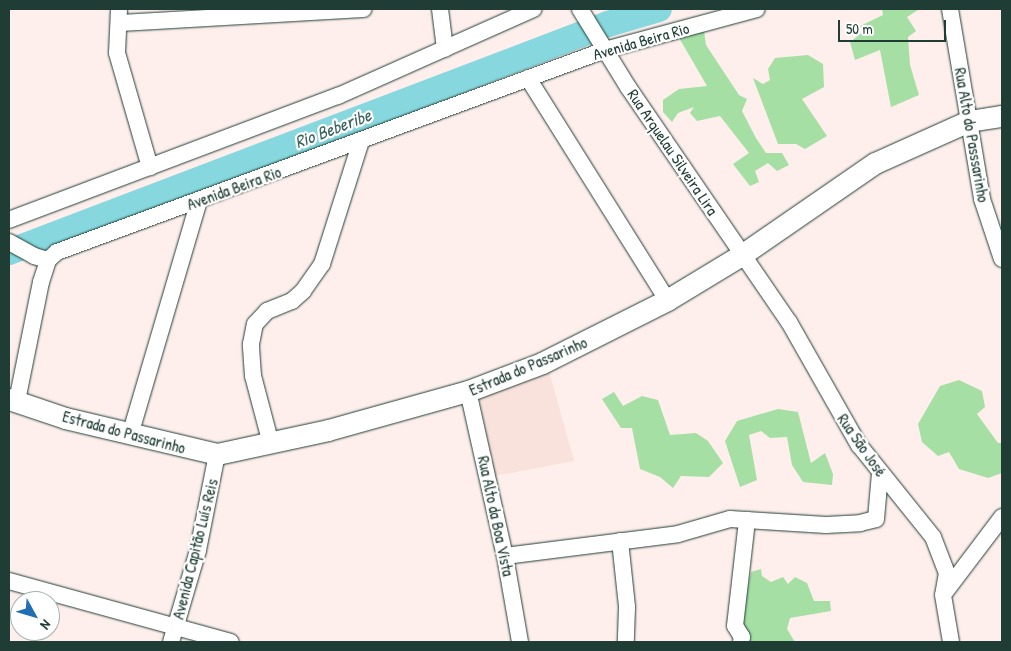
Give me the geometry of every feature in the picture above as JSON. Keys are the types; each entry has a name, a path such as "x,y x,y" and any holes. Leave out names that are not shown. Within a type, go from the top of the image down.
{"street":[{"path":"150,167 117,53 119,16 364,9"},
{"path":"440,9 446,49"},
{"path":"9,220 338,96 533,9"},
{"name":"Rua Arquelau Silveira Lira","path":"580,9 602,45 743,254"},
{"name":"Avenida Beira Rio","path":"45,257 78,243 199,201 528,78 602,45 757,9"},
{"name":"Rua Alto do Passsarinho","path":"950,9 982,199 1002,259"},
{"path":"528,78 667,300"},
{"name":"Estrada do Passarinho","path":"13,400 130,435 217,454 270,444 468,391 542,363 667,300 743,254 875,163 969,121 1002,116"},
{"path":"270,444 253,376 251,344 254,324 268,311 292,301 303,291 322,264 361,141"},
{"path":"130,435 199,201"},
{"path":"9,242 45,257 41,282 13,400"},
{"name":"Rua São José","path":"743,254 789,322 847,426 880,473 933,537 947,573 943,595 951,642"},
{"name":"Rua Alto da Boa Vista","path":"468,391 505,556 520,642"},
{"name":"Avenida Capitão Luís Reis","path":"174,635 198,550 217,454"},
{"path":"505,556 678,534 717,521 747,520 826,525 876,519 880,473"},
{"path":"943,595 1002,517"},
{"path":"742,642 742,637 735,626 747,520"},
{"path":"620,541 627,607 626,642"},
{"path":"9,581 174,635 231,642"}],"shaded area":[{"path":"549,371 574,461 494,476 479,397"}],"green space":[{"path":"882,9 918,10 907,17 916,31 908,37 910,65 919,95 891,107 880,50 855,60 850,42 863,32 860,26 883,15"},
{"path":"704,31 706,45 739,95 747,99 742,111 756,138 766,153 782,153 789,165 777,171 768,163 755,171 759,182 750,186 733,164 749,153 720,116 697,121 690,113 694,107 678,113 672,122 663,112 663,100 679,89 707,86 678,36"},
{"path":"808,55 823,64 824,87 802,99 827,136 805,149 796,144 778,144 753,78 763,84 770,80 768,69 775,58"},
{"path":"959,380 982,391 985,407 977,414 998,443 1002,443 1002,473 988,478 959,469 949,452 938,456 922,442 918,424 940,386"},
{"path":"614,392 623,406 642,396 658,400 670,435 696,433 708,441 723,463 709,477 681,476 673,488 660,477 640,469 632,428 621,428 602,399"},
{"path":"778,409 798,412 811,463 825,453 833,474 832,485 803,482 792,465 787,437 770,438 761,431 749,435 757,480 740,487 725,441 737,421"},
{"path":"761,569 762,576 771,582 783,577 788,584 795,577 807,583 814,601 830,601 831,611 790,618 787,629 795,642 747,642 740,624 751,572"}],"waterway":[{"name":"Rio Beberibe","path":"9,252 608,24 659,9"}]}
